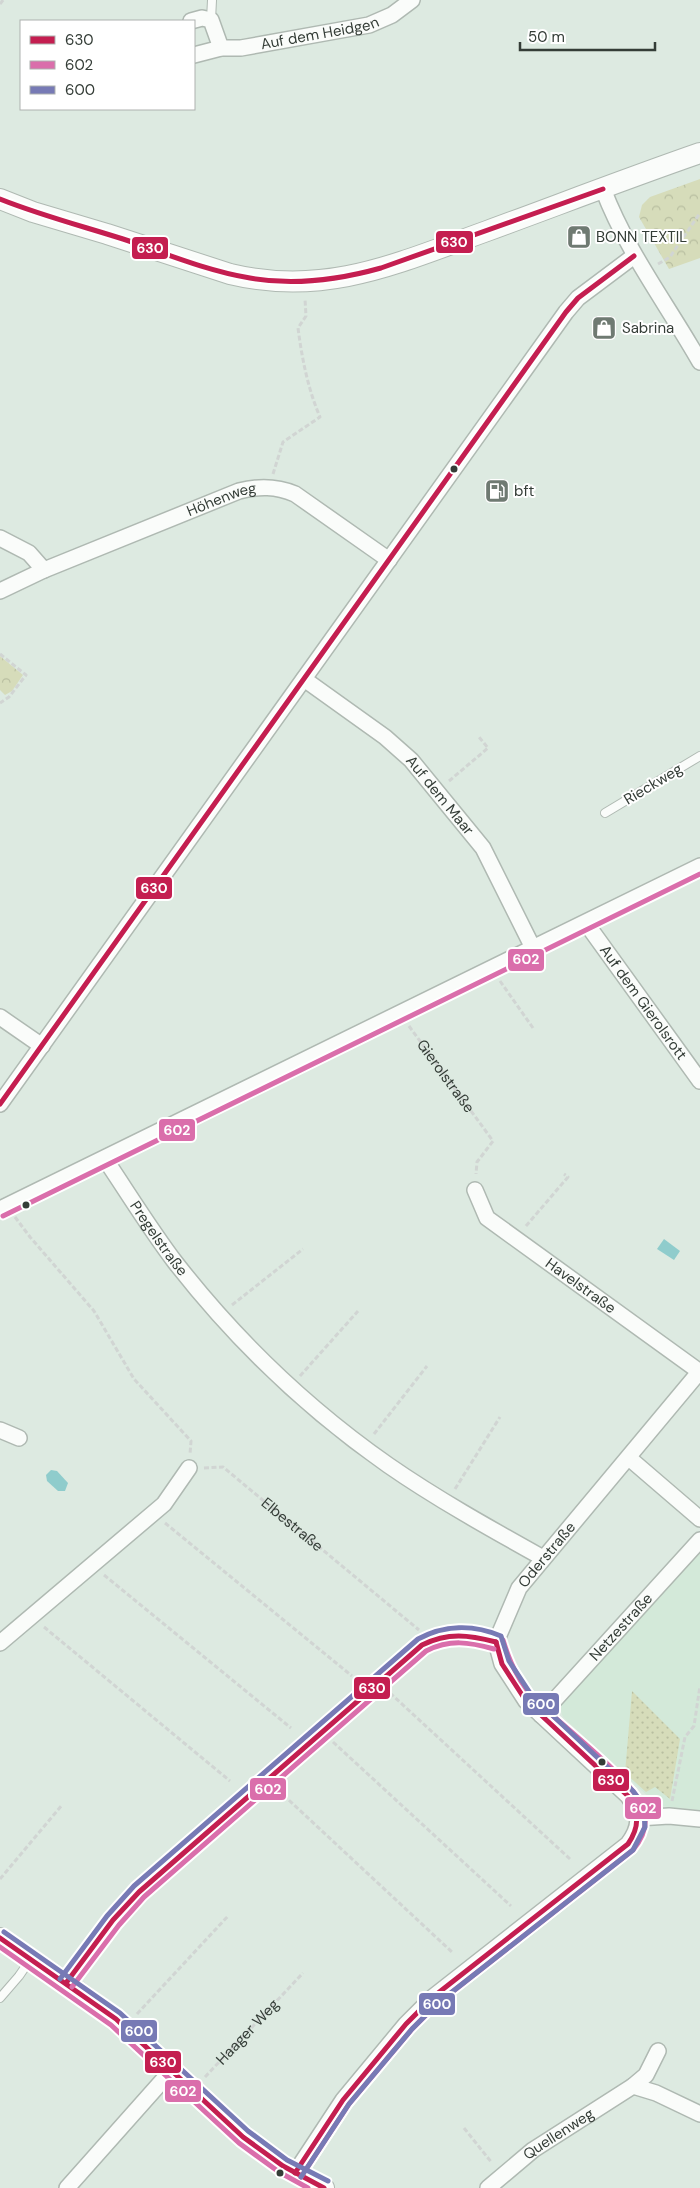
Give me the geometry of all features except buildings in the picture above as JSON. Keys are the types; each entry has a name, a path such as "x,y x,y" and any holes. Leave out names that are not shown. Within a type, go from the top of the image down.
{"street":[{"name":"Auf dem Heidgen","path":"195,55 221,48 241,48 369,25 392,15 412,0"},
{"path":"195,20 202,18 211,20 221,48"},
{"path":"0,199 32,212 108,234 230,274 249,279 304,283 354,276 381,268 700,153"},
{"path":"603,189 615,220 634,256 700,362"},
{"path":"0,1104 566,312 578,298 634,256"},
{"name":"Höhenweg","path":"0,591 44,570 239,491 255,487 282,488 295,494 389,560"},
{"path":"0,538 29,553 44,570"},
{"name":"Auf dem Maar","path":"304,679 385,737 411,760 483,848 533,948"},
{"path":"3,1207 105,1159 700,866"},
{"name":"Auf dem Gierolsrott","path":"586,923 700,1081"},
{"path":"0,1017 42,1046"},
{"name":"Pregelstraße","path":"105,1159 175,1262 220,1315 256,1354 326,1418 388,1465 543,1558"},
{"name":"Havelstraße","path":"475,1190 487,1218 700,1372"},
{"name":"Oderstraße","path":"496,1642 519,1588 700,1372"},
{"path":"0,1430 19,1438"},
{"path":"629,1458 700,1519"},
{"path":"0,1643 164,1504 189,1468"},
{"name":"Netzestraße","path":"541,1715 700,1540"},
{"path":"66,1983 113,1920 139,1892 266,1779 422,1645 445,1634 458,1634 496,1642 502,1664 526,1701 628,1796 636,1807 638,1818 637,1831 628,1844 433,1997 406,2024 343,2100 295,2173"},
{"path":"638,1818 669,1816 700,1819"},
{"path":"0,1938 66,1983 125,2028 244,2137 283,2166 324,2188"},
{"name":"Quellenweg","path":"488,2188 533,2150 633,2086 646,2075 658,2051"},
{"path":"67,2188 171,2071"},
{"path":"633,2086 656,2093 700,2114"}],"lane":[{"path":"211,20 212,0"},
{"name":"Rieckweg","path":"605,813 700,756"},
{"path":"0,1998 19,1976 31,1958"}],"path":[{"path":"0,4 3,0"},
{"path":"645,273 670,257 700,213"},
{"path":"269,488 283,442 320,417 313,401 298,328 306,316 304,283"},
{"path":"0,654 26,675 9,697 0,703"},
{"path":"437,792 488,748 479,737"},
{"path":"491,969 533,1028"},
{"name":"Gierolstraße","path":"400,1013 493,1141 478,1162 475,1190"},
{"path":"515,1238 568,1177 564,1174"},
{"path":"543,1199 546,1202"},
{"path":"3,1207 94,1311 134,1379 191,1441 189,1468"},
{"path":"220,1315 303,1249"},
{"path":"291,1385 358,1311"},
{"path":"364,1447 427,1366"},
{"path":"447,1502 500,1417"},
{"name":"Elbestraße","path":"189,1468 223,1467 431,1640"},
{"path":"153,1513 352,1676"},
{"path":"91,1565 291,1728"},
{"path":"32,1617 230,1781"},
{"path":"378,1682 570,1859"},
{"path":"669,1816 685,1737 694,1726 700,1686"},
{"path":"322,1732 511,1906"},
{"path":"266,1779 453,1953"},
{"path":"0,1879 62,1805"},
{"path":"125,2028 228,1916"},
{"name":"Haager Weg","path":"193,2091 303,1973"},
{"path":"464,2128 502,2176"}],"shaded area":[{"path":"700,1549 700,1810 661,1806 653,1801 563,1717 560,1709 564,1701"}],"green space":[{"path":"700,179 700,258 669,269 639,217 642,205 650,197"},
{"path":"0,656 23,675 12,691 5,695 0,690"},
{"path":"632,1691 680,1739 670,1799 655,1787 646,1792 625,1773"}],"water":[{"path":"664,1239 680,1251 674,1260 657,1249"},
{"path":"51,1470 57,1471 68,1483 65,1491 58,1491 47,1481 46,1475"}],"transit line":[{"name":"630","path":"0,199 218,271 250,278 299,282 332,279 381,268 603,189"},
{"name":"630","path":"0,1104 566,312 578,298 634,256"},
{"name":"602","path":"3,1216 700,874"},
{"name":"600","path":"60,1979 107,1916 134,1886 418,1639 438,1631 459,1628 480,1629 501,1636 509,1661 532,1696 633,1791 639,1799 644,1813 645,1827 633,1850 438,2003 412,2029 349,2104 301,2177"},
{"name":"630","path":"66,1983 113,1920 139,1892 422,1645 450,1636 468,1636 496,1642"},
{"name":"602","path":"301,2177 349,2104 412,2029 438,2003 633,1850 643,1832 645,1816 638,1798 612,1768 533,1697 515,1670 503,1640"},
{"name":"630","path":"295,2173 343,2100 406,2024 433,1997 628,1844 635,1831 636,1814 628,1796 526,1701 502,1664 496,1642"},
{"name":"602","path":"72,1987 119,1925 144,1897 426,1651 451,1643 494,1649"},
{"name":"600","path":"4,1932 120,2013 248,2131 287,2160 328,2181"},
{"name":"630","path":"0,1938 116,2019 243,2137 283,2166 324,2188"},
{"name":"602","path":"0,1947 111,2025 239,2143 279,2172 308,2188"}],"place":[{"name":"BONN TEXTIL","path":"579,237"},
{"name":"Sabrina","path":"604,328"},
{"name":"bft","path":"497,491"}]}
